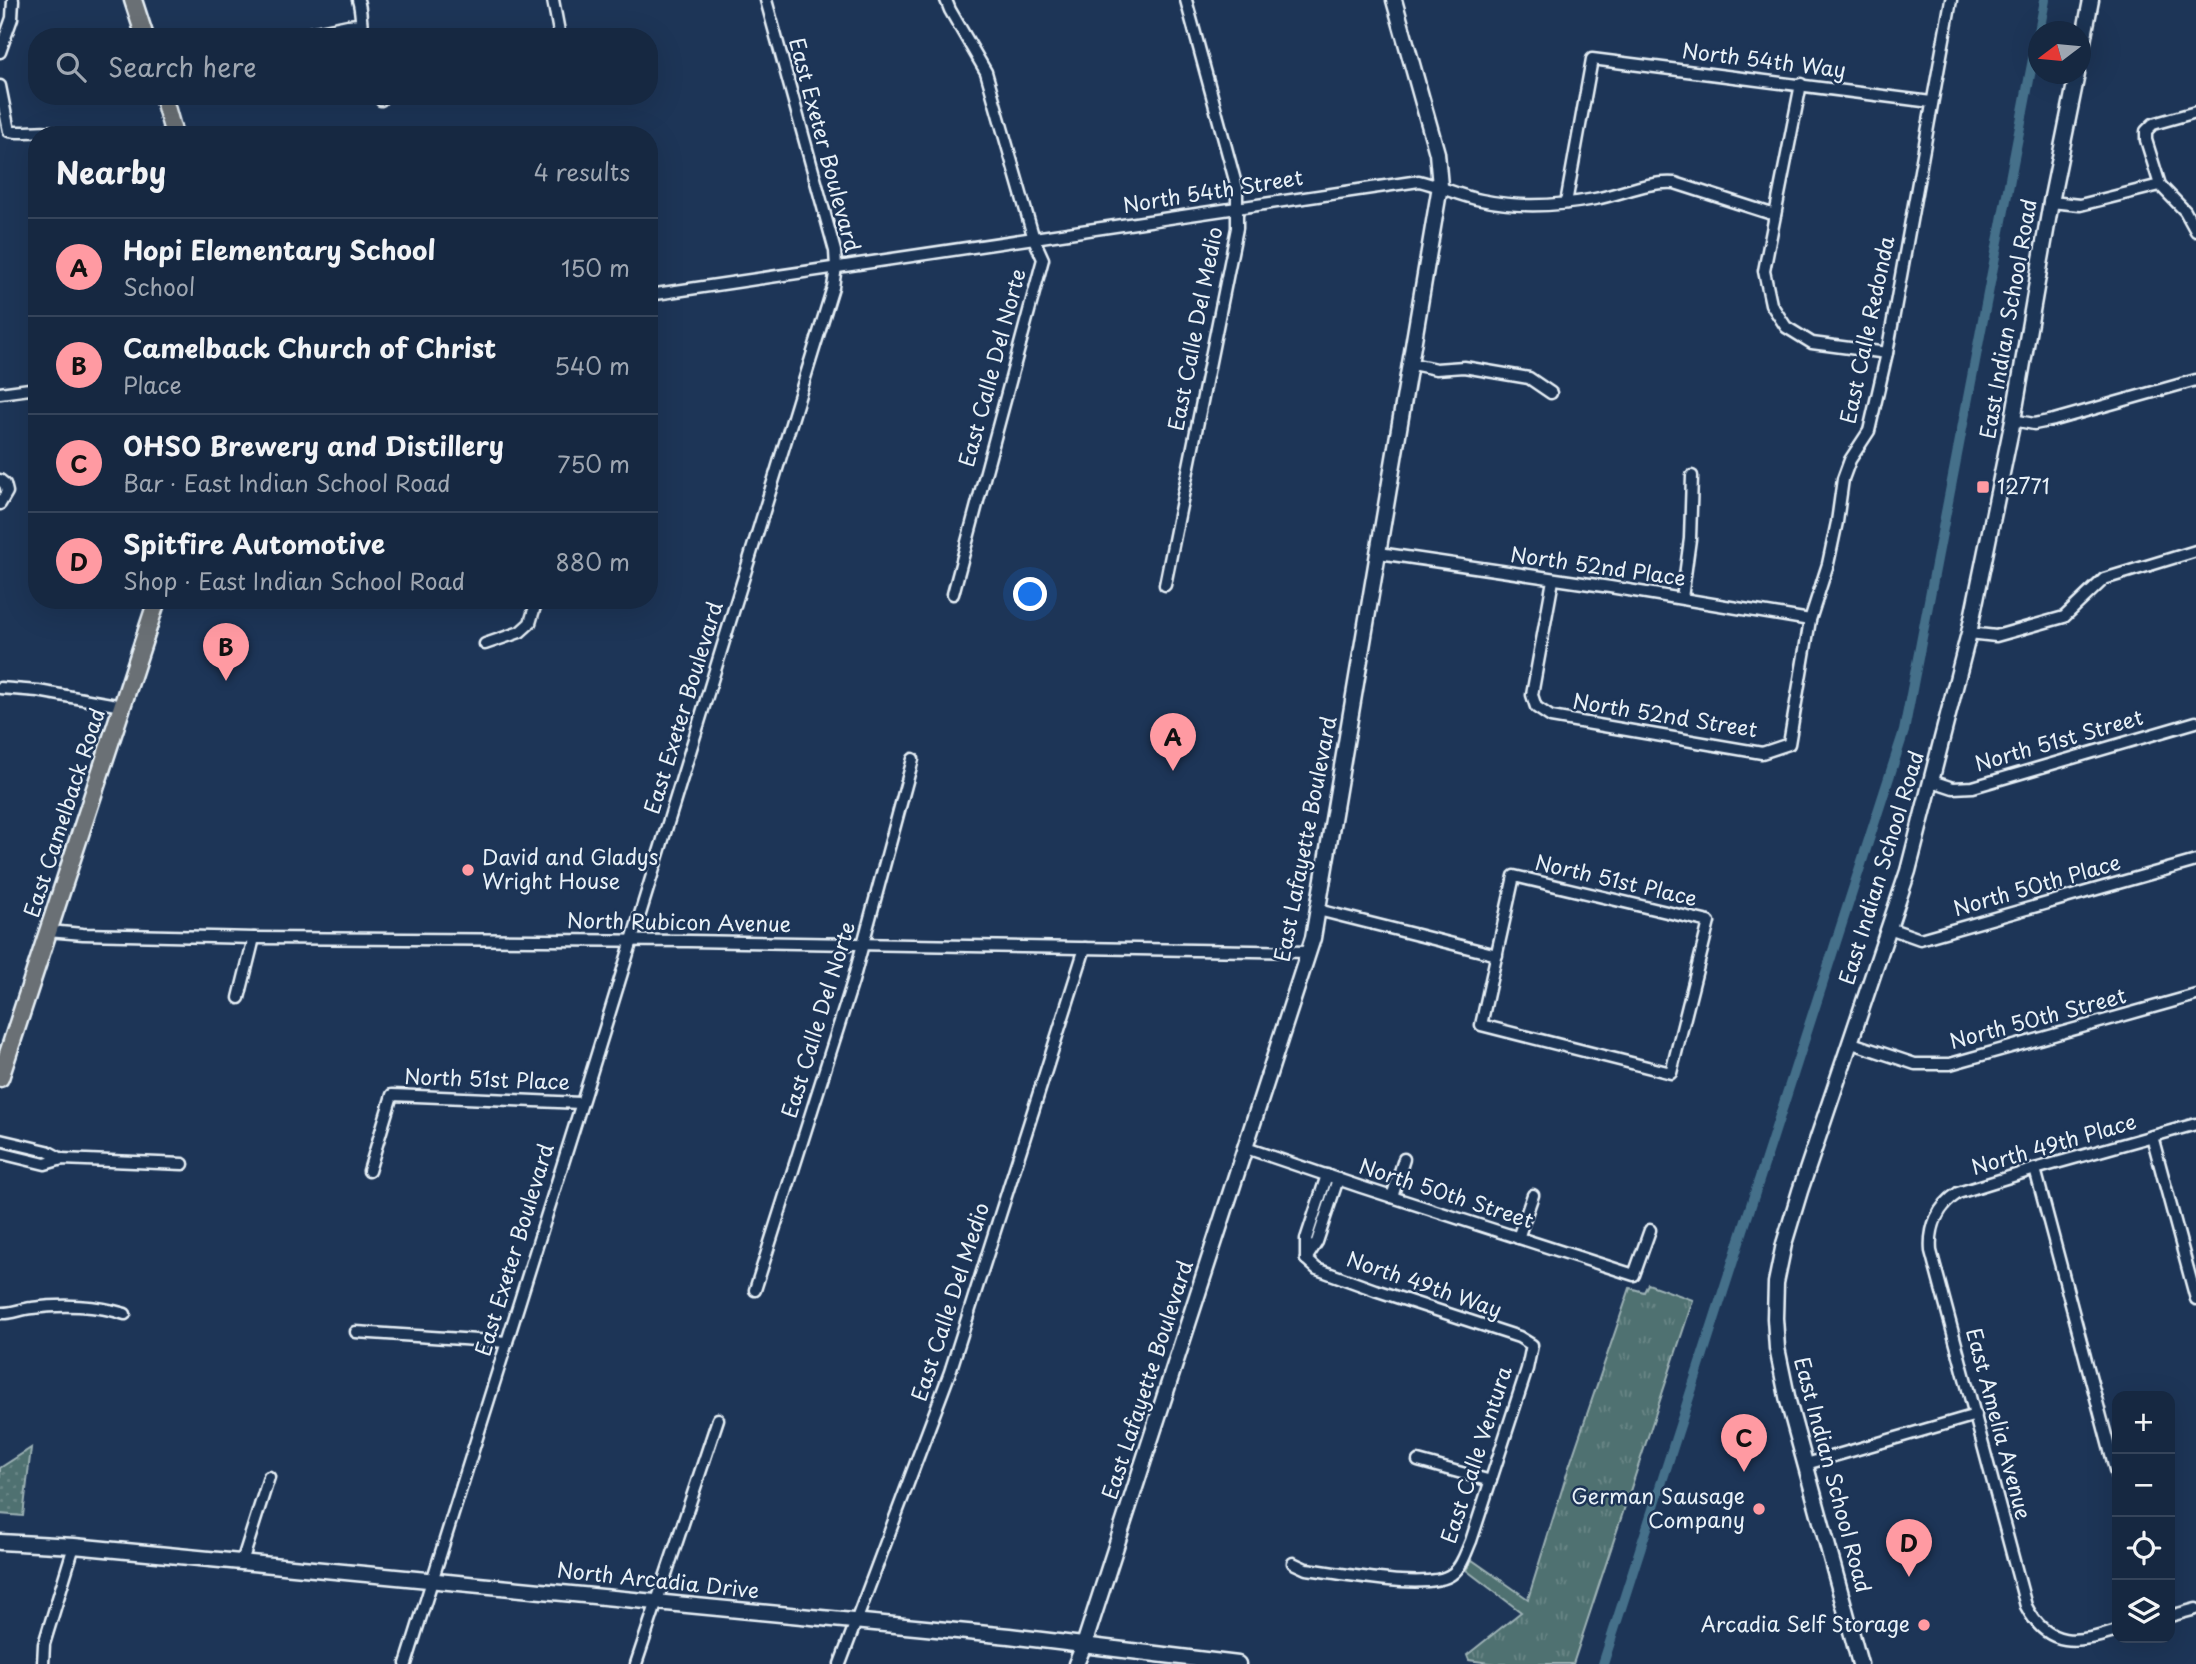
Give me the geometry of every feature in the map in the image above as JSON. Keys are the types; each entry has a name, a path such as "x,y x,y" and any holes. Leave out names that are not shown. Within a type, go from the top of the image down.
{"main road":[{"path":"133,0 142,28"},
{"path":"166,105 171,126"},
{"name":"East Camelback Road","path":"0,1078 154,609"}],"street":[{"path":"0,52 12,18 13,0"},
{"path":"358,0 361,28"},
{"path":"553,0 559,28"},
{"name":"East Exeter Boulevard","path":"406,1664 834,287 835,251 766,0"},
{"name":"East Calle Del Norte","path":"946,0 986,72 1034,239 1043,259 953,594"},
{"name":"East Calle Del Medio","path":"1165,585 1237,228 1238,207 1237,188 1186,0"},
{"name":"East Lafayette Boulevard","path":"1076,1664 1310,952 1380,553 1440,186 1437,153 1394,0"},
{"name":"East Calle Redonda","path":"1789,744 1810,620 1838,522 1843,479 1850,460 1869,431 1887,353 1951,0"},
{"path":"2087,21 2091,0"},
{"path":"334,28 360,24"},
{"name":"North 54th Way","path":"1566,203 1592,59 1931,102"},
{"path":"1801,84 1764,271 1771,304 1786,327 1812,343 1887,353"},
{"name":"East Indian School Road","path":"1860,1664 1780,1366 1775,1296 1788,1231 1908,871 1969,633 2013,420 2051,202 2075,84"},
{"path":"0,86 9,131 28,133"},
{"path":"2196,112 2153,124 2146,131 2146,140 2161,185 2185,211 2196,230"},
{"name":"North 54th Street","path":"658,294 1419,181 1480,200 1513,205 1566,203 1599,198 1659,182 1675,183 1775,215"},
{"path":"2051,202 2080,205 2161,185"},
{"path":"1412,364 1436,369 1464,367 1529,378 1551,393"},
{"path":"2013,420 2034,424 2054,420 2196,380"},
{"path":"0,393 28,389"},
{"path":"1682,598 1690,539 1692,476"},
{"path":"0,480 5,484 7,492 0,504"},
{"path":"1969,633 1996,636 2064,617 2104,579 2196,551"},
{"name":"North 52nd Place","path":"1380,553 1810,620"},
{"name":"North 52nd Street","path":"1553,580 1532,695 1536,707 1552,717 1762,753 1789,744"},
{"path":"485,644 520,632 530,623 534,609"},
{"path":"0,688 38,691 122,706"},
{"name":"North 51st Street","path":"1932,781 1953,788 1973,787 2196,722"},
{"name":"East Calle Del Norte","path":"755,1290 864,946 913,759"},
{"name":"North 50th Place","path":"1889,928 1920,939 2196,862"},
{"name":"North 51st Place","path":"1514,876 1709,922 1671,1073 1480,1025 1497,955 1514,876"},
{"path":"1318,910 1497,955"},
{"name":"North Rubicon Avenue","path":"48,931 254,938 1310,952"},
{"path":"239,998 254,938"},
{"name":"East Calle Del Medio","path":"840,1664 950,1372 1085,947"},
{"name":"North 50th Street","path":"1849,1042 1914,1064 1950,1065 2196,995"},
{"name":"North 51st Place","path":"369,1171 392,1095 581,1102"},
{"name":"North 49th Place","path":"1935,1220 1944,1205 1958,1193 2196,1124"},
{"path":"2152,1136 2196,1299"},
{"path":"0,1140 62,1158 183,1164"},
{"path":"27,1160 31,1147"},
{"name":"North 50th Street","path":"1246,1148 1634,1275 1650,1230"},
{"path":"0,1153 45,1164 62,1158"},
{"path":"1392,1197 1404,1159"},
{"path":"2035,1169 2112,1458"},
{"path":"1306,1259 1306,1239 1315,1213 1333,1177"},
{"path":"1306,1259 1317,1242 1326,1216 1333,1177"},
{"path":"1518,1238 1533,1195"},
{"path":"1315,1213 1326,1216"},
{"name":"East Amelia Avenue","path":"1935,1220 1930,1241 1931,1251 2026,1606 2034,1621 2045,1632 2063,1639 2077,1641 2112,1633"},
{"name":"North 49th Way","path":"1306,1259 1317,1269 1519,1337 1532,1345"},
{"path":"0,1313 11,1314 27,1308 47,1306 108,1309 125,1314"},
{"path":"356,1332 507,1342"},
{"name":"East Calle Ventura","path":"1293,1563 1306,1569 1415,1582 1438,1581 1452,1574 1461,1564 1491,1481 1527,1369 1532,1345"},
{"path":"1806,1464 1976,1415"},
{"path":"636,1664 719,1419"},
{"path":"1418,1461 1491,1481"},
{"path":"242,1562 269,1477"},
{"name":"North Arcadia Drive","path":"0,1542 74,1546 857,1621 1084,1644 1232,1664"},
{"path":"43,1664 44,1644 74,1546"},
{"path":"2175,1615 2196,1609"}],"green space":[{"path":"1648,1284 1693,1300 1573,1664 1496,1664 1469,1660 1467,1655 1521,1612 1466,1570 1472,1560 1528,1599 1569,1467 1630,1288 1644,1292"},
{"path":"31,1448 23,1516 0,1514 0,1468"}],"waterway":[{"path":"2041,21 2045,0"},
{"path":"1603,1664 1904,731 2028,84"}],"place":[{"name":"12771","path":"1983,487"},
{"name":"Camelback Church of Christ","path":"226,681"},
{"name":"Hopi Elementary School","path":"1173,771"},
{"name":"David and Gladys Wright House","path":"468,870"},
{"name":"OHSO Brewery and Distillery","path":"1744,1472"},
{"name":"German Sausage Company","path":"1759,1509"},
{"name":"Spitfire Automotive","path":"1909,1577"},
{"name":"Arcadia Self Storage","path":"1924,1625"}]}
